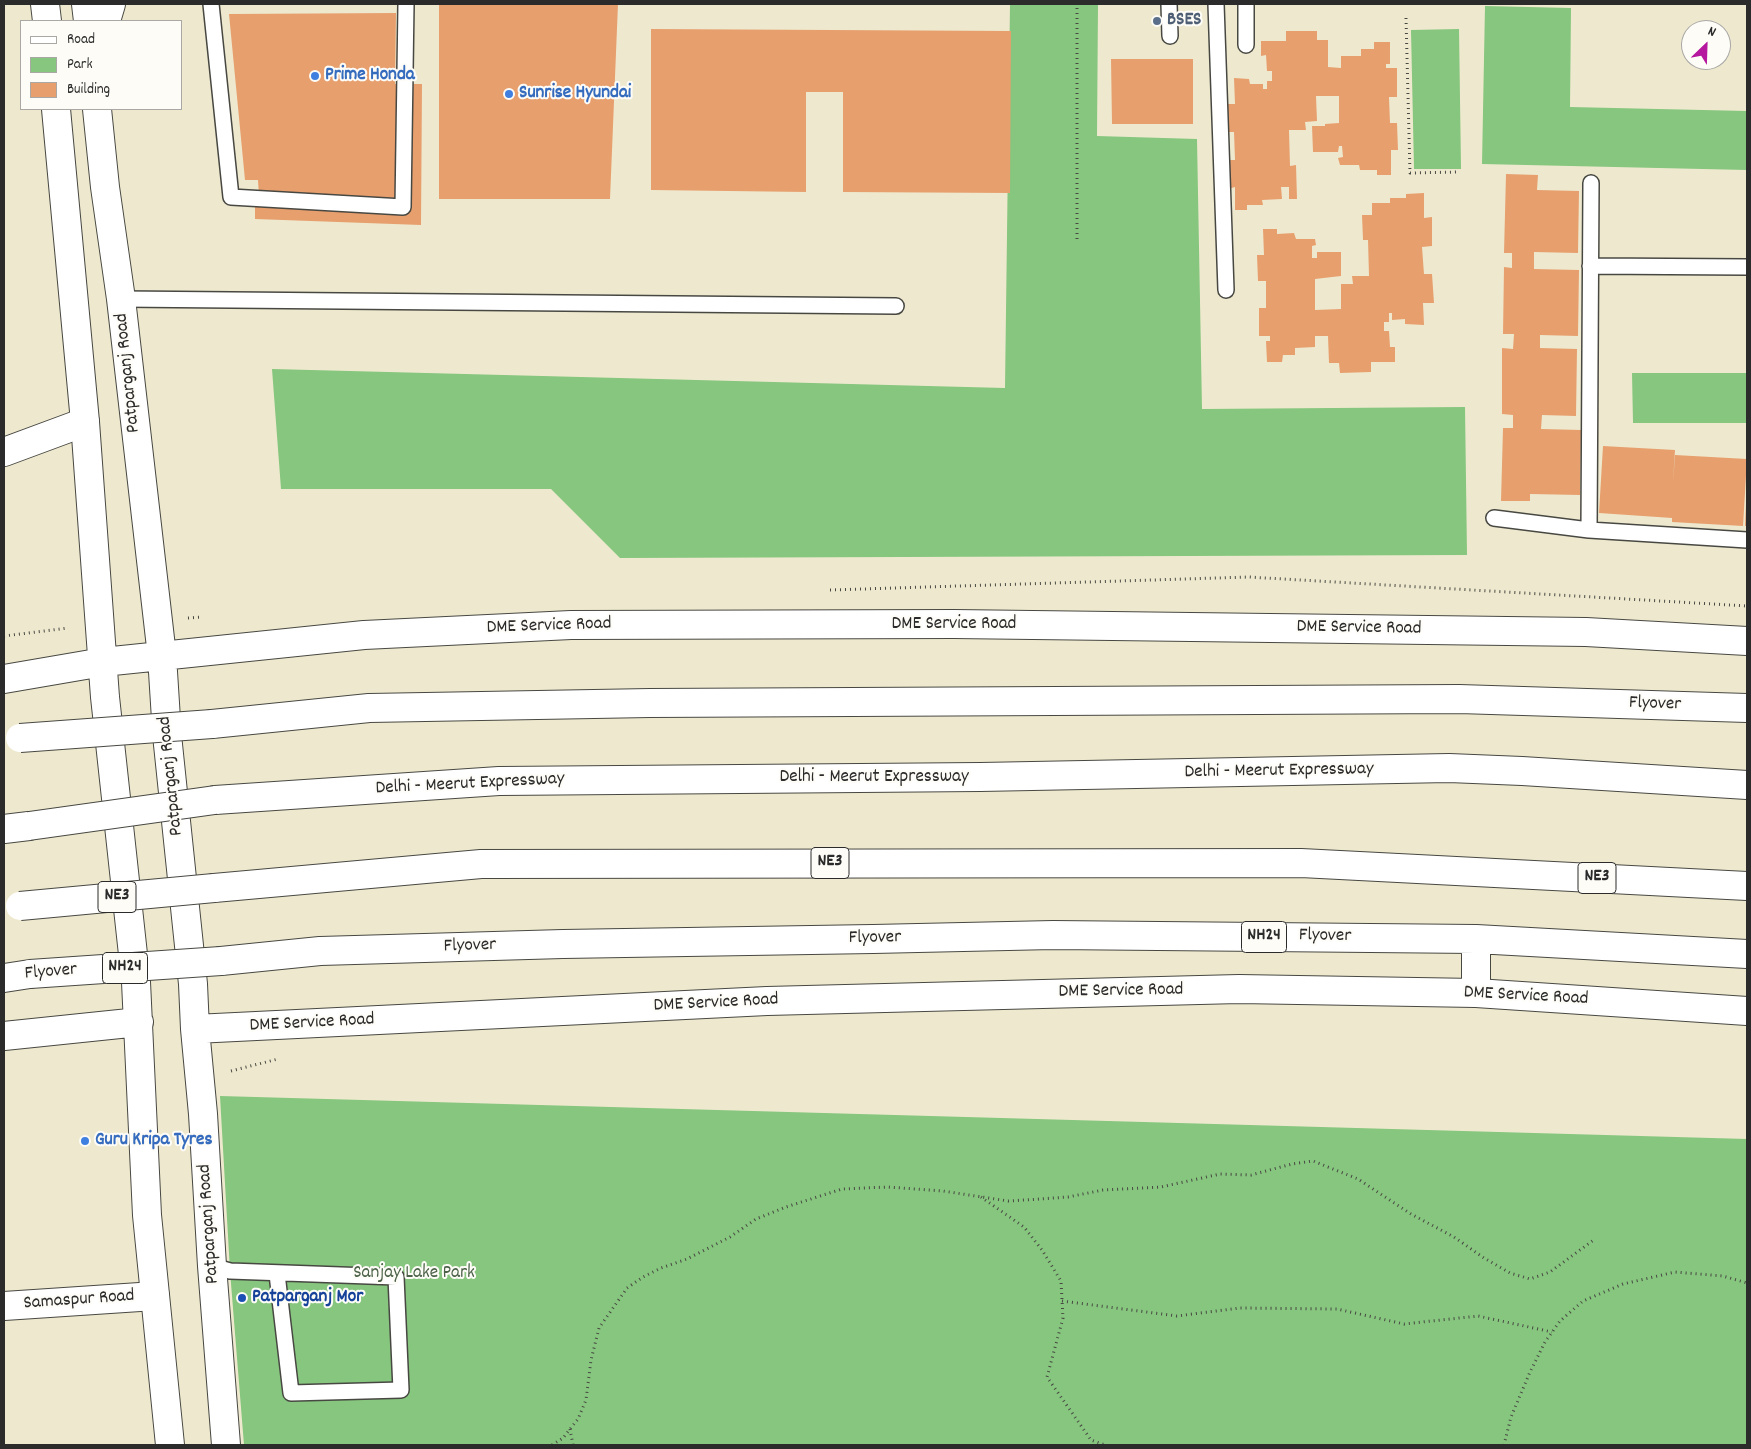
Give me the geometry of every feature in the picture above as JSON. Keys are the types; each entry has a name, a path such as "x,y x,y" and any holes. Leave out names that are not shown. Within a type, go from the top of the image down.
{"main road":[{"path":"45,4 47,20"},
{"path":"86,4 88,20"},
{"path":"106,20 111,4"},
{"path":"56,110 85,422 105,697 136,982 147,1215 170,1445"},
{"name":"Patparganj Road","path":"97,110 162,656 167,735 193,984 226,1445"},
{"path":"4,452 85,422"},
{"name":"DME Service Road","path":"103,662 364,635 571,625 954,624 1586,632 1747,641"},
{"path":"4,679 103,662"},
{"name":"Flyover","path":"4,741 20,738 212,724 369,708 660,703 1459,699 1747,708"},
{"name":"Delhi - Meerut Expressway","path":"4,829 216,800 499,781 990,777 1449,768 1747,785"},
{"name":"NE3","path":"4,909 481,864 1301,862 1747,886"},
{"name":"Flyover","path":"17,976 221,961 320,951 564,944 1053,935 1476,939 1747,954"},
{"path":"1476,939 1476,993"},
{"name":"DME Service Road","path":"195,1029 767,1001 1239,989 1476,993 1747,1011"},
{"path":"4,1036 139,1022"},
{"name":"Samaspur Road","path":"4,1306 155,1296"}],"lane":[{"path":"211,4 231,197 404,207 406,4"},
{"path":"1170,4 1170,36"},
{"path":"1216,4 1226,290"},
{"path":"1246,4 1246,45"},
{"path":"1589,530 1591,183"},
{"path":"1590,266 1747,267"},
{"path":"121,299 896,306"},
{"path":"1494,518 1589,530 1747,540"},
{"path":"212,1266 230,1272 396,1276 401,1390 291,1393 277,1274"}],"path":[{"path":"1076,239 1077,4"},
{"path":"1406,18 1410,173 1458,172"},
{"path":"552,1445 563,1438 578,1419 586,1400 591,1360 600,1328 627,1288 661,1268 687,1258 730,1237 756,1219 786,1206 842,1189 888,1187 943,1190 1008,1201 1068,1197 1103,1190 1161,1187 1220,1174 1251,1175 1292,1164 1313,1161 1358,1179 1412,1214 1454,1237 1484,1258 1510,1273 1530,1279 1550,1272 1595,1239"},
{"path":"980,1196 1024,1227 1042,1250 1061,1281 1063,1318 1047,1377 1091,1440 1104,1445"},
{"path":"1504,1445 1511,1417 1545,1342 1560,1321 1583,1301 1623,1284 1675,1272 1723,1276 1747,1283"},
{"path":"1062,1301 1177,1316 1240,1308 1337,1308 1404,1324 1478,1316 1552,1332"},
{"path":"570,1429 573,1445"}],"green space":[{"path":"1010,4 1098,4 1097,136 1197,139 1202,409 1465,407 1467,555 620,558 551,489 281,489 272,369 1005,388"},
{"path":"1485,6 1571,8 1570,107 1747,111 1747,170 1482,164"},
{"path":"1459,29 1461,169 1414,169 1411,30"},
{"path":"1632,373 1747,373 1747,423 1633,423"},
{"name":"Sanjay Lake Park","path":"220,1096 1747,1139 1747,1445 244,1445 230,1271"}],"building":[{"path":"439,4 618,4 610,199 439,199"},
{"path":"396,13 395,84 422,84 421,225 255,219 255,197 259,196 258,180 245,180 229,14"},
{"path":"651,29 1011,31 1010,193 843,192 843,92 806,92 806,192 651,190"},
{"path":"1286,31 1317,31 1317,40 1328,40 1328,67 1341,68 1341,56 1361,56 1361,49 1374,49 1374,42 1390,42 1390,64 1386,64 1386,68 1397,68 1397,97 1389,97 1390,123 1397,123 1398,150 1391,150 1391,175 1377,175 1377,170 1360,170 1359,165 1340,165 1338,158 1343,157 1342,146 1339,146 1338,152 1313,152 1312,126 1339,123 1339,96 1316,96 1317,121 1305,122 1306,130 1289,130 1290,166 1296,165 1297,199 1289,199 1289,187 1281,187 1282,199 1262,200 1263,205 1247,205 1247,210 1235,210 1235,187 1228,189 1228,160 1235,160 1234,132 1228,132 1228,104 1235,104 1234,78 1249,79 1250,84 1263,84 1263,89 1267,89 1267,81 1272,81 1272,71 1267,71 1266,55 1261,56 1261,41 1286,41"},
{"path":"1111,59 1193,59 1193,124 1112,124"},
{"path":"1506,174 1538,175 1537,190 1579,191 1578,253 1534,252 1534,269 1579,270 1578,336 1540,335 1540,348 1577,349 1576,416 1542,415 1541,429 1581,430 1580,495 1530,494 1530,501 1501,501 1503,428 1513,428 1513,415 1502,414 1502,348 1513,349 1514,334 1503,334 1504,267 1512,268 1512,253 1504,253"},
{"path":"1424,193 1424,218 1432,217 1432,246 1422,247 1424,274 1432,274 1434,303 1423,303 1424,325 1405,324 1405,319 1392,320 1392,313 1389,313 1389,322 1384,322 1384,331 1389,331 1390,347 1395,347 1395,362 1371,362 1371,372 1340,373 1339,363 1329,363 1328,336 1315,336 1315,347 1295,348 1295,355 1283,355 1282,362 1267,362 1266,341 1270,341 1270,336 1259,336 1259,308 1266,308 1266,281 1258,281 1257,255 1264,255 1263,229 1277,229 1277,234 1294,233 1296,239 1315,239 1316,245 1312,246 1312,258 1317,258 1317,252 1341,252 1341,276 1315,279 1315,310 1341,309 1341,284 1353,284 1352,276 1369,276 1368,240 1363,240 1362,215 1372,215 1372,203 1390,203 1390,198 1406,198 1406,194"},
{"path":"1603,446 1675,450 1673,483 1675,455 1747,459 1743,526 1672,522 1672,518 1599,513"},
{"path":"1746,504 1747,526 1745,526"}],"place":[{"name":"BSES","path":"1157,21"},
{"name":"Prime Honda","path":"315,76"},
{"name":"Sunrise Hyundai","path":"509,94"},
{"name":"Guru Kripa Tyres","path":"85,1141"},
{"name":"Patparganj Mor","path":"242,1298"}]}
